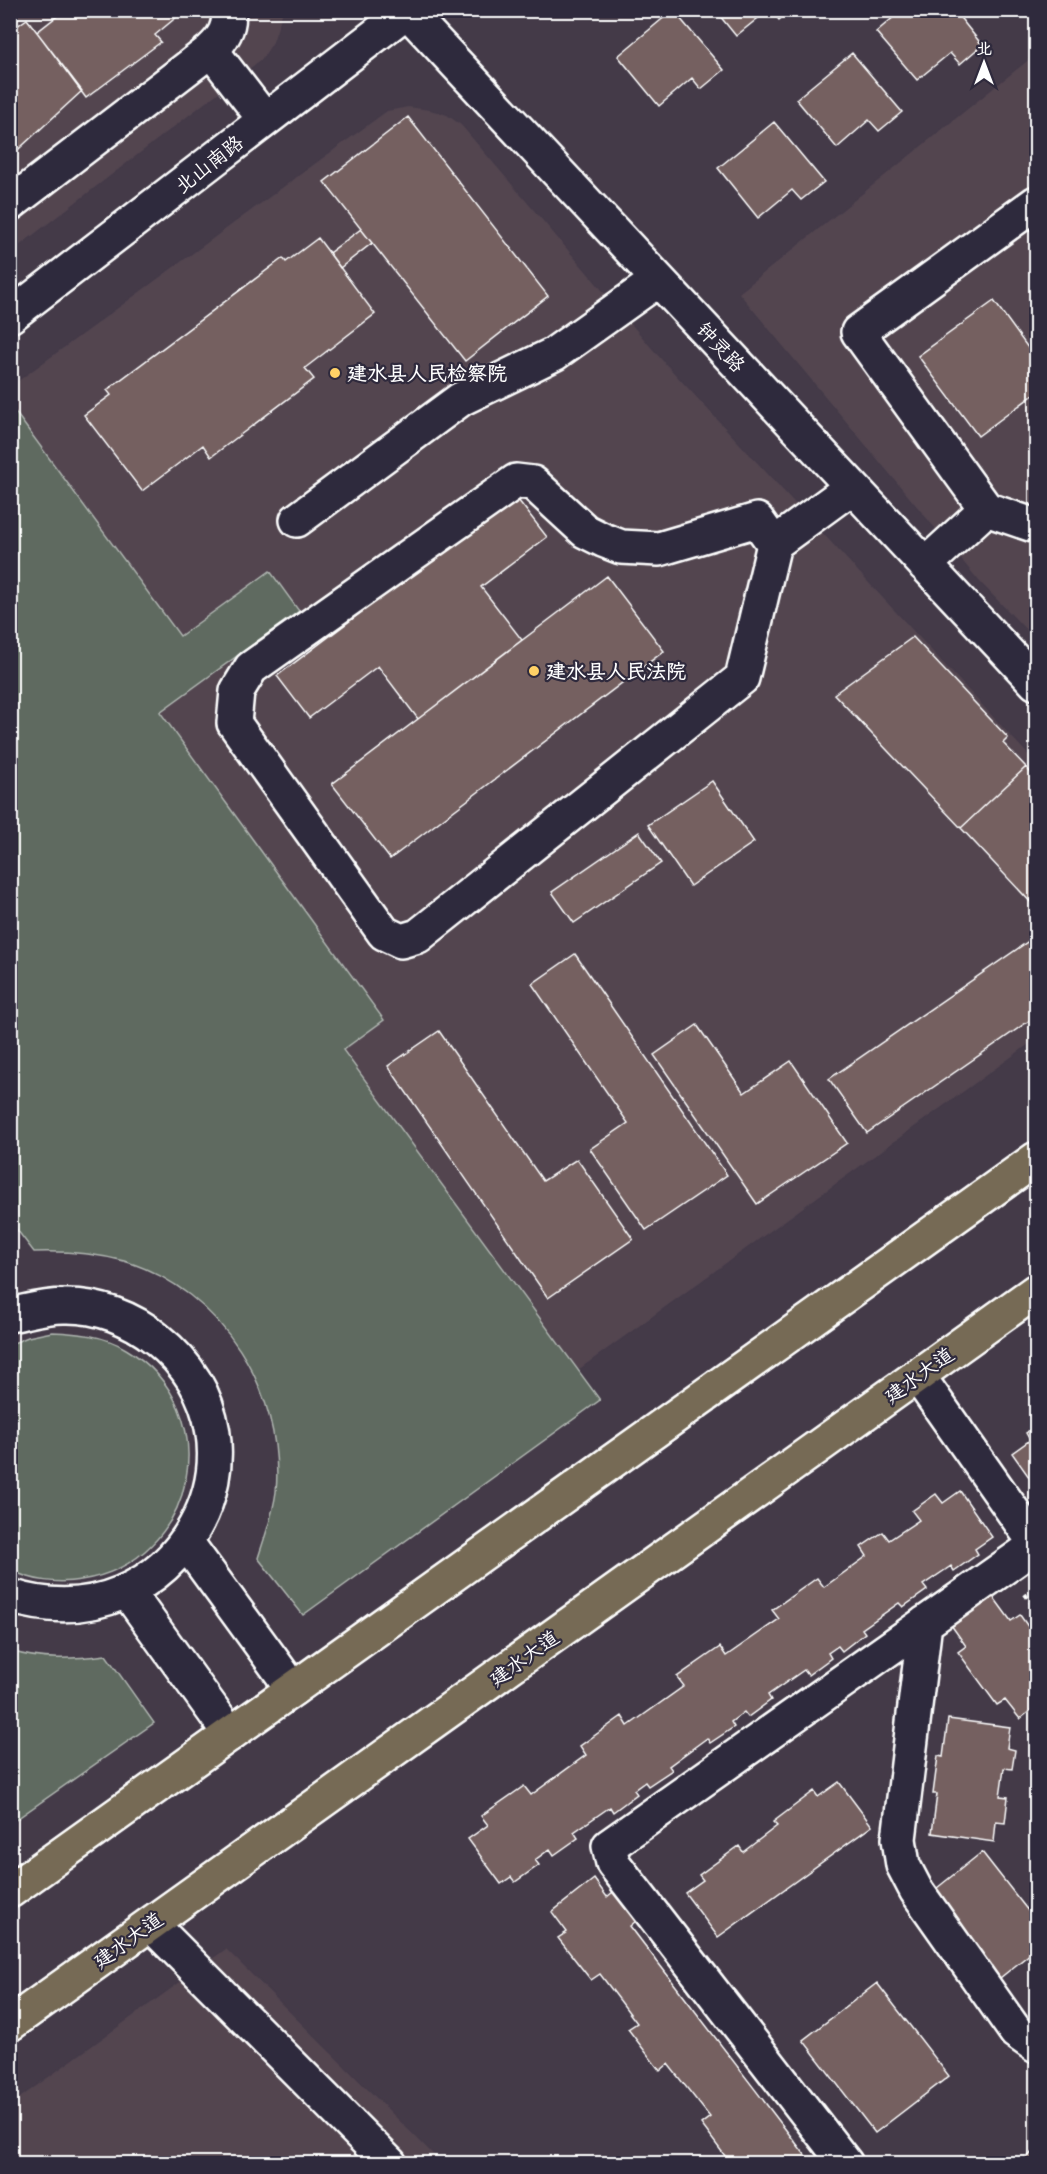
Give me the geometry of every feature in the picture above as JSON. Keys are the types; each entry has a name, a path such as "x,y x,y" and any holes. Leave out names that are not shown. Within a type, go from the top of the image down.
{"main road":[{"path":"10,1891 1036,1159"},
{"name":"建水大道","path":"10,2024 1036,1291"}],"street":[{"path":"10,204 211,50 228,28 228,10"},
{"name":"北山南路","path":"10,316 406,11"},
{"name":"钟灵路","path":"406,11 1036,683"},
{"path":"211,50 266,120"},
{"path":"1036,203 858,332 986,509 1036,526"},
{"path":"297,520 462,399 554,354 658,280"},
{"path":"774,544 757,520 659,549 621,547 585,531 533,483 516,481 251,668 237,690 234,723 384,933 401,941 418,936 742,678 774,544 852,487"},
{"path":"925,565 986,509"},
{"path":"10,1596 31,1603 62,1606 92,1603 127,1592 149,1580 186,1542 204,1509 212,1480 214,1449 210,1420 201,1394 187,1370 169,1348 146,1330 122,1317 94,1309 66,1305 38,1307 11,1313"},
{"path":"846,2163 613,1863 609,1846 1036,1545 918,1376"},
{"path":"186,1542 293,1689"},
{"path":"127,1592 230,1734"},
{"path":"925,1623 900,1839 903,1865 916,1890 1016,2032 1036,2046"},
{"path":"151,1924 390,2163"}],"shaded area":[{"path":"11,11 283,11 273,42 262,59 11,252"},
{"path":"1036,54 1036,640 980,582 739,293"},
{"path":"408,107 447,115 461,125 661,359 1036,763 1036,1039 578,1370 343,1050 384,1019 159,712 299,611 270,571 180,636 11,405 10,387 387,111"},
{"path":"10,405 180,636 270,571 299,611 160,712 384,1020 343,1050 600,1400 303,1615 258,1558 275,1501 276,1455 270,1418 257,1383 240,1350 217,1320 190,1295 159,1275 124,1261 102,1256 68,1252 34,1252 11,1222"},
{"path":"52,1332 81,1334 118,1344 158,1375 178,1408 187,1444 186,1480 174,1515 152,1545 121,1567 72,1581 36,1579 11,1570 11,1344 28,1337"},
{"path":"11,1651 58,1658 106,1655 154,1723 11,1823"},
{"path":"226,1949 442,2163 11,2163 10,2105"}],"building":[{"path":"65,10 185,10 155,35 161,42 86,98 37,32"},
{"path":"673,10 724,70 701,89 692,78 659,106 618,56"},
{"path":"715,10 768,10 736,36"},
{"path":"771,10 790,10 779,20"},
{"path":"902,10 954,10 982,45 960,64 950,53 917,80 876,32"},
{"path":"27,19 82,91 10,157 10,31"},
{"path":"852,53 902,112 879,131 869,120 837,148 796,99"},
{"path":"408,117 548,296 465,361 324,182"},
{"path":"774,122 824,182 801,200 792,190 758,218 718,168"},
{"path":"361,229 372,243 340,268 329,253"},
{"path":"318,238 375,314 305,368 314,379 211,457 203,445 142,491 84,415 111,395 107,390 283,258 286,262"},
{"path":"994,301 1031,352 1036,348 1036,393 978,436 918,356"},
{"path":"515,496 547,537 481,587 522,640 418,719 378,666 309,718 277,676"},
{"path":"607,576 664,651 390,859 332,784"},
{"path":"913,637 1008,738 1003,743 1026,767 961,828 834,694"},
{"path":"1026,767 1036,779 1036,908 961,828"},
{"path":"712,781 754,842 690,886 648,825"},
{"path":"639,832 661,863 574,923 552,892"},
{"path":"1036,936 1036,1016 867,1133 829,1079"},
{"path":"575,954 727,1175 646,1230 590,1149 628,1123 532,984"},
{"path":"697,1025 744,1093 791,1061 847,1143 757,1204 654,1055"},
{"path":"439,1031 543,1181 577,1159 633,1239 548,1298 388,1066"},
{"path":"1036,1426 1036,1487 1012,1453 1030,1440 1026,1433"},
{"path":"960,1491 992,1537 975,1549 978,1554 954,1571 951,1566 923,1585 927,1590 903,1607 899,1603 862,1629 865,1633 842,1651 838,1646 828,1653 831,1658 808,1675 804,1670 768,1695 771,1700 748,1717 744,1712 731,1722 734,1727 710,1743 707,1738 669,1766 672,1770 648,1786 645,1782 634,1790 637,1794 613,1812 610,1807 574,1832 578,1838 554,1855 550,1849 535,1860 539,1865 515,1882 511,1877 501,1884 468,1839 488,1825 481,1816 524,1786 531,1795 586,1755 580,1746 622,1716 628,1726 684,1686 677,1677 720,1647 726,1656 779,1619 772,1610 817,1578 824,1587 867,1556 861,1547 883,1532 889,1540 919,1520 912,1511 936,1494 943,1503"},
{"path":"992,1595 1011,1621 1020,1615 1036,1638 1036,1706 1020,1719 1005,1700 997,1705 958,1652 966,1646 951,1625"},
{"path":"948,1719 1010,1727 1007,1748 1015,1750 1012,1769 1004,1768 1000,1796 1008,1797 1005,1823 996,1822 994,1842 932,1833 937,1794 933,1794 938,1756 943,1757"},
{"path":"839,1782 872,1826 718,1937 685,1893 703,1880 699,1875 739,1846 743,1852 777,1826 773,1822 814,1791 818,1797"},
{"path":"982,1852 1036,1921 1036,1949 1000,1978 932,1892"},
{"path":"594,1879 607,1897 613,1892 636,1921 630,1926 812,2164 731,2164 701,2124 710,2117 668,2064 660,2071 628,2029 637,2023 600,1974 591,1980 558,1938 567,1932 552,1912"},
{"path":"877,1983 949,2076 875,2133 803,2040"},
{"path":"1036,2148 1036,2164 1021,2164"}],"place":[{"name":"建水县人民检察院","path":"335,373"},
{"name":"建水县人民法院","path":"534,671"}]}
